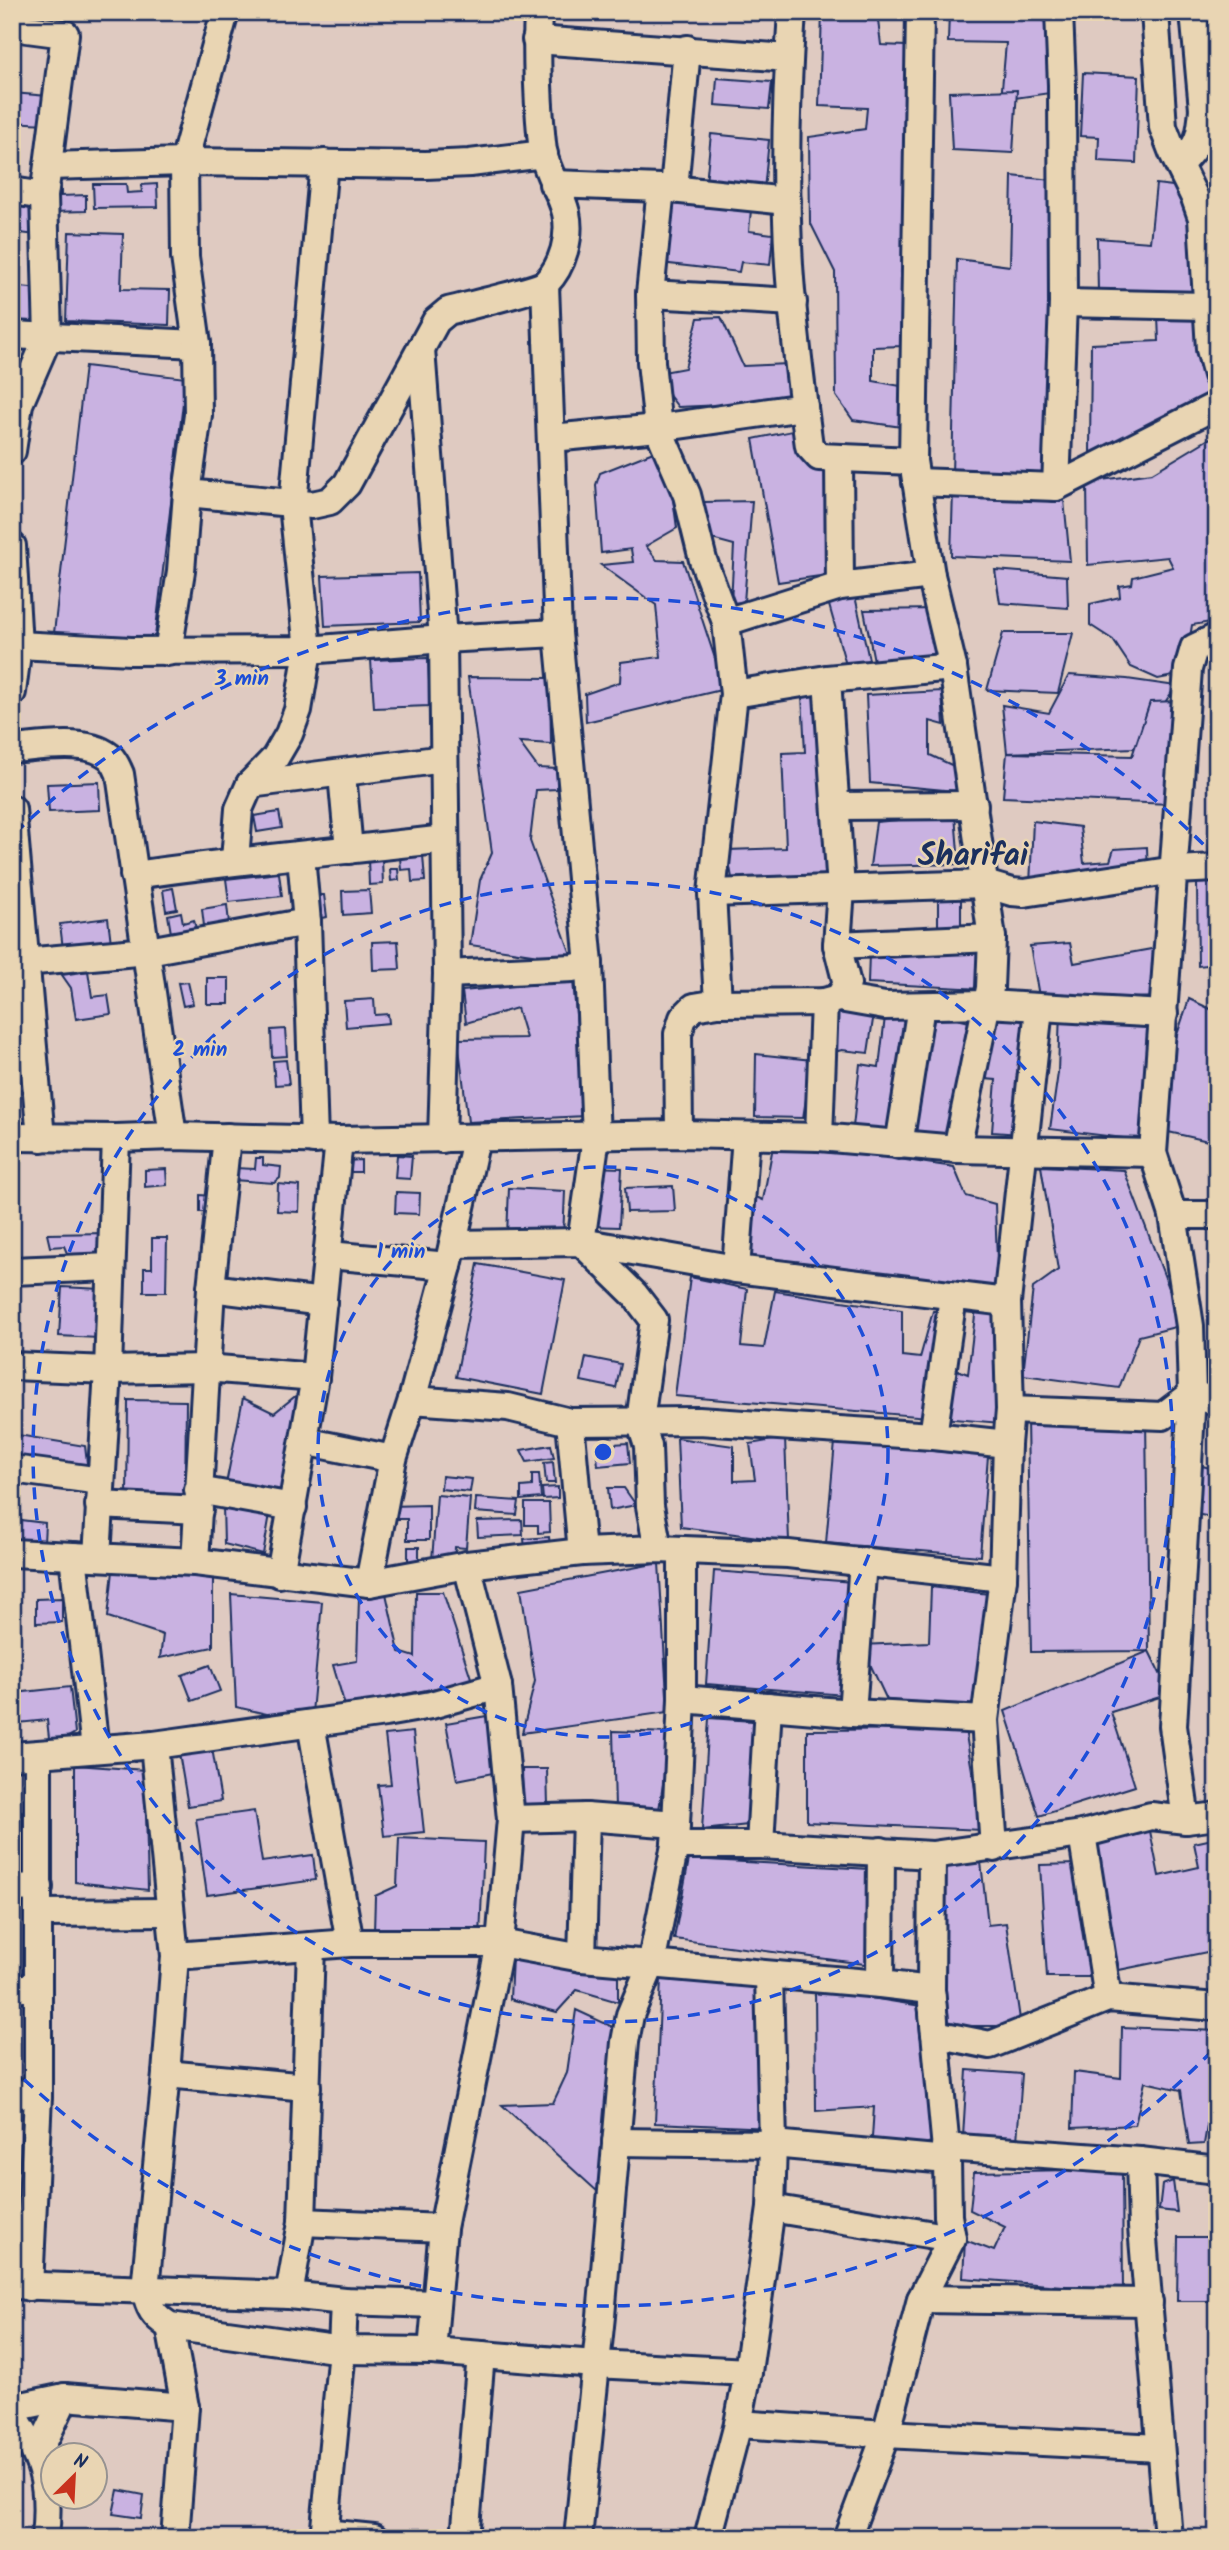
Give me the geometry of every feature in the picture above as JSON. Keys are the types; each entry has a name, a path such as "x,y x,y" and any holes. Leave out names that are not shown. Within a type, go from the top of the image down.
{"street":[{"path":"168,652 181,571 187,493 198,415 197,344 185,257 184,162 225,12"},
{"path":"538,12 536,40 544,154 566,213 566,239 560,264 545,285 558,633 589,964 597,1137 581,1242"},
{"path":"792,12 787,201 789,266 796,351 809,446 819,457 1056,487 1217,405"},
{"path":"920,12 915,471 931,575 953,667 992,938 990,988 957,1149"},
{"path":"1056,487 1063,303 1059,12"},
{"path":"1155,12 1163,127 1179,164 1206,196 1202,218 1207,306 1217,375"},
{"path":"1179,164 1191,153 1198,141 1210,107 1194,12"},
{"path":"12,27 65,34 50,166 44,195 48,337 19,404 12,451"},
{"path":"536,40 789,58"},
{"path":"687,49 668,189 650,293 651,362 658,428 687,495 703,560 726,622 734,694 712,893 718,1003"},
{"path":"50,166 184,162 448,164 544,154"},
{"path":"235,860 239,809 250,784 275,758 289,734 298,710 308,650 293,505 324,163"},
{"path":"553,184 668,189 787,201"},
{"path":"12,191 44,195"},
{"path":"187,493 293,505 330,501 347,484 436,321 448,311 545,285"},
{"path":"650,293 793,302"},
{"path":"1063,303 1207,306"},
{"path":"12,335 197,344"},
{"path":"421,349 443,639 447,974 442,1139"},
{"path":"552,438 658,428 804,407"},
{"path":"839,458 840,586"},
{"path":"12,546 18,645 12,692"},
{"path":"726,622 840,586 931,575"},
{"path":"18,645 168,652 308,650 558,633"},
{"path":"1186,1820 1173,1726 1192,1394 1190,1326 1173,1215 1153,1153 1188,669 1194,648 1217,636"},
{"path":"734,694 827,679 953,667"},
{"path":"819,1137 832,1000 847,984 837,945 841,889 827,679"},
{"path":"12,749 65,745 94,748 112,759 120,774 173,1136"},
{"path":"250,784 444,759"},
{"path":"342,774 349,850"},
{"path":"837,806 974,805"},
{"path":"12,809 20,946 41,1138"},
{"path":"134,875 235,860 301,856 445,839"},
{"path":"280,1574 315,1377 329,1255 327,1140 301,856"},
{"path":"712,893 985,884 1012,892 1041,892 1175,870 1217,868"},
{"path":"20,946 148,951 307,922"},
{"path":"837,945 992,938"},
{"path":"447,974 573,968 589,964"},
{"path":"679,1134 678,1034 683,1018 694,1007 718,1003 832,1000 885,1006 987,1004 1164,1014"},
{"path":"899,1145 921,1006"},
{"path":"994,1848 985,1720 1003,1578 1010,1410 1007,1302 1040,1008"},
{"path":"12,1137 173,1136 327,1140 679,1134 819,1137 957,1149 1153,1153"},
{"path":"736,1269 746,1136"},
{"path":"195,1562 211,1288 226,1137"},
{"path":"95,1749 85,1557 100,1493 108,1370 116,1138"},
{"path":"369,1583 393,1459 412,1400 477,1139"},
{"path":"1173,1215 1217,1215"},
{"path":"329,1255 450,1255 581,1242 736,1269 1007,1302"},
{"path":"578,2538 625,2042 630,2015 651,1965 675,1834 682,1699 670,1549 650,1506 648,1446 640,1421 654,1320 634,1294 581,1242"},
{"path":"12,1272 111,1267"},
{"path":"211,1288 323,1302"},
{"path":"933,1436 953,1297"},
{"path":"12,1367 108,1370 206,1368 315,1377"},
{"path":"1010,1410 1163,1416 1192,1394"},
{"path":"1192,1394 1217,1402"},
{"path":"412,1400 508,1407 570,1422 699,1421 933,1436 1007,1444"},
{"path":"570,1422 582,1552"},
{"path":"304,1441 393,1459"},
{"path":"12,1469 100,1493 293,1507"},
{"path":"12,1553 195,1562 369,1583 467,1564 582,1552 670,1549 788,1554 1003,1578"},
{"path":"852,1713 863,1561"},
{"path":"432,2351 443,2228 500,1943 511,1819 498,1686 467,1564"},
{"path":"436,2304 344,2301 289,2295 20,2286 25,1988 39,1913 39,1887 25,1755 154,1745 311,1724 431,1705 498,1686"},
{"path":"682,1699 852,1713 985,1720"},
{"path":"760,1845 768,1706"},
{"path":"311,1724 350,1943"},
{"path":"154,1745 175,1956 145,2289 150,2310 157,2319 170,2326 342,2350 432,2351 748,2372"},
{"path":"511,1819 586,1817 675,1834 760,1845 932,1855 1082,1834 1151,1816 1186,1820 1217,1816"},
{"path":"582,1958 586,1817"},
{"path":"1082,1834 1108,1998"},
{"path":"880,1984 881,1851"},
{"path":"847,2538 886,2434 921,2299 952,2238 948,2217 946,2153 930,1990 932,1855"},
{"path":"12,1888 39,1887"},
{"path":"39,1913 170,1912"},
{"path":"175,1956 350,1943 500,1943 582,1958 930,1990"},
{"path":"289,2295 302,2222 311,1946"},
{"path":"708,2538 738,2424 748,2372 771,2208 773,2144 769,1975"},
{"path":"930,1990 935,2034 990,2045 1108,1998 1217,2007"},
{"path":"166,2074 307,2087"},
{"path":"616,2141 773,2144 1140,2161 1217,2170"},
{"path":"1140,2161 1142,2228 1168,2538"},
{"path":"771,2208 952,2238"},
{"path":"302,2222 443,2228"},
{"path":"921,2299 1149,2302"},
{"path":"344,2301 342,2350 324,2536 374,2538"},
{"path":"170,2326 185,2407 175,2538"},
{"path":"465,2538 481,2355"},
{"path":"38,2454 12,2410 65,2397 185,2407"},
{"path":"44,2442 65,2397"},
{"path":"738,2424 1159,2448"},
{"path":"45,2538 46,2512"}],"building":[{"path":"822,12 877,12 881,45 906,46 904,346 873,347 873,381 906,387 902,427 853,420 836,396 835,272 810,222 809,137 865,129 867,108 819,106"},
{"path":"949,12 1050,12 1050,93 1001,100 1006,43 948,42"},
{"path":"1083,73 1139,76 1136,163 1098,161 1099,137 1080,136"},
{"path":"717,78 772,82 769,109 715,105"},
{"path":"1017,90 1013,153 952,150 949,92"},
{"path":"12,93 48,96 45,124 12,122"},
{"path":"711,134 769,140 764,190 706,183"},
{"path":"1012,176 1062,181 1046,487 952,475 957,259 1010,266"},
{"path":"93,184 126,184 127,193 142,192 141,185 157,184 158,207 94,208"},
{"path":"1156,184 1181,187 1195,220 1199,299 1098,292 1097,238 1150,242"},
{"path":"61,185 61,196 86,195 86,211 52,212 51,186"},
{"path":"668,201 751,210 749,231 773,234 770,265 741,262 739,272 661,263"},
{"path":"12,202 39,205 36,235 12,232"},
{"path":"69,232 123,234 121,289 170,290 169,325 66,321"},
{"path":"12,286 39,289 35,329 12,327"},
{"path":"1158,316 1198,319 1210,409 1090,453 1091,344 1159,341"},
{"path":"721,317 743,366 788,364 788,402 678,407 653,374 685,368 698,318"},
{"path":"85,366 186,378 154,645 54,633"},
{"path":"792,431 827,470 834,574 778,582 753,439"},
{"path":"1212,437 1217,444 1217,621 1192,625 1184,674 1158,679 1131,667 1113,640 1090,625 1090,604 1120,597 1119,586 1132,584 1133,577 1173,567 1168,557 1088,565 1087,482 1152,473"},
{"path":"666,447 677,528 646,546 657,560 683,561 725,689 586,722 585,694 620,682 621,662 661,657 656,605 601,565 633,562 631,549 601,553 596,485 600,473"},
{"path":"953,491 1064,500 1070,561 951,556"},
{"path":"752,501 744,602 731,603 734,545 708,538 704,502"},
{"path":"995,570 1067,576 1068,608 1000,603"},
{"path":"418,573 420,622 325,626 322,576"},
{"path":"855,596 870,664 848,672 827,598"},
{"path":"937,609 941,658 875,666 864,610"},
{"path":"1003,633 1073,633 1058,693 987,690"},
{"path":"428,658 430,706 374,708 371,660"},
{"path":"1069,675 1176,686 1134,748 1007,753 1002,705 1049,713"},
{"path":"468,677 550,678 551,744 519,742 538,768 558,769 557,789 536,790 530,841 573,960 470,945 480,880 492,853"},
{"path":"942,691 944,725 930,721 930,755 958,768 966,792 870,783 866,695"},
{"path":"827,694 836,885 733,884 727,850 786,848 782,753 805,752 802,695"},
{"path":"1179,701 1170,804 1003,797 1007,753 1132,756 1150,702"},
{"path":"1216,768 1217,857 1209,857"},
{"path":"99,782 100,810 49,812 47,784"},
{"path":"279,812 282,828 257,832 254,816"},
{"path":"955,815 959,864 870,866 876,822"},
{"path":"1033,821 1080,827 1084,863 1110,861 1114,849 1147,847 1148,875 1030,885"},
{"path":"423,855 425,881 412,882 411,869 401,870 400,857"},
{"path":"368,859 382,859 383,884 369,885"},
{"path":"390,869 398,869 399,880 391,881"},
{"path":"279,873 282,896 229,902 226,879"},
{"path":"1217,880 1217,964 1198,966 1197,883"},
{"path":"173,888 177,909 166,911 163,890"},
{"path":"369,890 371,913 343,915 342,891"},
{"path":"314,895 324,895 327,917 316,919"},
{"path":"938,896 961,897 961,933 938,933"},
{"path":"227,905 229,923 204,926 202,909"},
{"path":"181,912 183,923 194,920 196,929 171,933 168,915"},
{"path":"108,918 111,943 63,949 60,924"},
{"path":"398,941 400,969 373,970 372,942"},
{"path":"1070,943 1074,963 1157,948 1157,997 1072,1001 1039,996 1030,946"},
{"path":"978,952 982,989 868,983 869,953"},
{"path":"88,971 92,997 108,995 111,1014 76,1019 71,988 62,975"},
{"path":"207,978 229,978 229,1004 207,1004"},
{"path":"573,981 585,1116 468,1122 458,1039 526,1038 517,1008 466,1023 462,991"},
{"path":"188,982 193,1004 183,1006 178,983"},
{"path":"374,999 375,1015 388,1014 389,1023 346,1027 344,1001"},
{"path":"1189,999 1217,1012 1217,1143 1155,1129 1177,1035"},
{"path":"1060,1009 1154,1021 1148,1141 1050,1129 1058,1073"},
{"path":"834,1010 874,1013 868,1053 842,1050 830,1053"},
{"path":"935,1014 974,1023 952,1137 913,1134"},
{"path":"990,1015 1030,1018 1021,1134 992,1132 996,1080 985,1079"},
{"path":"885,1017 907,1020 894,1132 853,1127 860,1064 879,1067"},
{"path":"285,1029 287,1056 272,1057 271,1030"},
{"path":"756,1054 812,1060 803,1118 755,1117"},
{"path":"286,1060 289,1084 275,1085 273,1061"},
{"path":"774,1141 954,1167 966,1196 995,1204 998,1289 750,1256 747,1193 763,1200"},
{"path":"397,1155 412,1156 410,1179 395,1178"},
{"path":"256,1158 263,1158 263,1165 281,1167 280,1178 274,1183 234,1180 235,1168 255,1169"},
{"path":"361,1160 361,1172 347,1172 347,1161"},
{"path":"1041,1166 1124,1170 1183,1325 1139,1336 1119,1388 1023,1375 1033,1288 1058,1270"},
{"path":"592,1167 622,1168 619,1227 589,1226"},
{"path":"166,1169 167,1185 145,1187 145,1170"},
{"path":"278,1184 300,1186 299,1212 277,1211"},
{"path":"673,1186 675,1211 627,1212 625,1188"},
{"path":"509,1188 565,1191 563,1238 507,1235"},
{"path":"396,1192 420,1193 419,1214 395,1213"},
{"path":"200,1195 211,1196 211,1212 200,1212"},
{"path":"107,1233 108,1257 69,1258 64,1246 50,1247 47,1234"},
{"path":"152,1238 167,1238 166,1292 144,1292 144,1268 152,1268"},
{"path":"478,1264 565,1280 543,1394 456,1377"},
{"path":"690,1277 747,1289 741,1346 764,1348 775,1291 902,1310 902,1356 920,1358 933,1311 963,1310 944,1365 968,1374 977,1299 1000,1309 1001,1423 675,1396"},
{"path":"62,1287 101,1289 98,1338 59,1336"},
{"path":"586,1357 621,1364 616,1388 581,1381"},
{"path":"303,1390 296,1491 224,1494 243,1398 274,1413"},
{"path":"128,1400 186,1401 185,1501 127,1499"},
{"path":"1027,1419 1146,1419 1149,1651 1031,1652"},
{"path":"12,1434 85,1446 88,1472 12,1459"},
{"path":"677,1438 734,1446 734,1481 755,1480 750,1444 785,1438 789,1541 681,1527"},
{"path":"835,1442 988,1456 980,1556 826,1543"},
{"path":"628,1443 630,1463 598,1466 596,1445"},
{"path":"551,1445 554,1458 527,1462 521,1450"},
{"path":"553,1462 555,1483 546,1483 544,1463"},
{"path":"1192,1463 1217,1470 1217,1518 1195,1514"},
{"path":"532,1474 539,1474 541,1498 521,1500 521,1487 532,1486"},
{"path":"442,1476 472,1479 470,1492 441,1489"},
{"path":"558,1487 558,1498 543,1499 542,1488"},
{"path":"608,1488 624,1488 636,1505 610,1510"},
{"path":"437,1495 470,1498 466,1548 455,1547 454,1562 432,1560"},
{"path":"476,1498 519,1501 517,1515 475,1512"},
{"path":"525,1503 549,1503 550,1532 538,1533 538,1525 525,1525"},
{"path":"429,1505 429,1540 407,1540 407,1519 389,1519 389,1506"},
{"path":"223,1506 270,1514 263,1554 224,1544"},
{"path":"12,1519 45,1523 44,1543 12,1540"},
{"path":"522,1520 523,1535 478,1537 477,1521"},
{"path":"549,1537 550,1546 525,1548 524,1539"},
{"path":"408,1547 419,1547 419,1562 408,1562"},
{"path":"659,1563 668,1712 522,1733 535,1681 521,1589"},
{"path":"213,1565 213,1647 160,1658 163,1635 108,1617 113,1571"},
{"path":"714,1571 853,1582 845,1695 706,1684"},
{"path":"383,1580 399,1652 415,1657 416,1592 443,1592 472,1681 345,1706 333,1665 357,1661 359,1597"},
{"path":"931,1587 989,1594 981,1709 887,1700 861,1645 929,1642"},
{"path":"231,1594 322,1602 311,1724 236,1707"},
{"path":"62,1598 62,1622 36,1623 36,1599"},
{"path":"1149,1651 1170,1694 1111,1712 1135,1786 1039,1816 1005,1711"},
{"path":"210,1665 220,1691 192,1701 182,1675"},
{"path":"70,1687 75,1733 50,1747 47,1720 18,1723 15,1693"},
{"path":"487,1716 498,1772 457,1780 446,1723"},
{"path":"709,1718 767,1722 748,1825 702,1830"},
{"path":"965,1729 982,1830 807,1822 807,1730"},
{"path":"613,1731 671,1733 658,1816 615,1808"},
{"path":"413,1732 424,1832 384,1836 378,1785 391,1784 385,1735"},
{"path":"212,1748 221,1801 188,1806 179,1753"},
{"path":"75,1765 145,1770 148,1890 75,1882"},
{"path":"522,1769 547,1769 548,1805 523,1805"},
{"path":"21,1811 22,1835 12,1835 12,1814"},
{"path":"254,1811 262,1862 313,1855 316,1880 207,1895 196,1819"},
{"path":"1149,1826 1159,1876 1199,1867 1194,1843 1217,1838 1217,1950 1119,1970 1091,1838"},
{"path":"399,1838 484,1842 480,1937 374,1932 375,1896 397,1886"},
{"path":"689,1859 870,1869 880,1966 674,1939"},
{"path":"943,1861 981,1862 988,1925 1006,1923 1021,2026 942,2026"},
{"path":"1077,1864 1091,1977 1047,1977 1040,1865"},
{"path":"512,1957 618,1965 618,2002 577,1990 557,2012 510,1999"},
{"path":"661,1978 770,1989 773,2128 655,2123"},
{"path":"815,1989 921,2006 933,2142 871,2153 874,2107 816,2111"},
{"path":"576,2010 613,2027 599,2193 502,2105 553,2103 567,2073"},
{"path":"1122,2027 1217,2031 1217,2091 1213,2091 1204,2144 1189,2145 1181,2090 1145,2082 1135,2125 1072,2128 1074,2072 1121,2078"},
{"path":"967,2070 1022,2074 1017,2141 963,2137"},
{"path":"1122,2169 1123,2291 963,2278 965,2240 994,2251 1005,2227 970,2210 974,2172"},
{"path":"1173,2181 1177,2212 1159,2210 1162,2185"},
{"path":"1178,2237 1217,2237 1217,2301 1177,2301"},
{"path":"118,2490 144,2495 141,2518 113,2514"}],"district":[{"name":"Sharifai","path":"973,854"}]}
